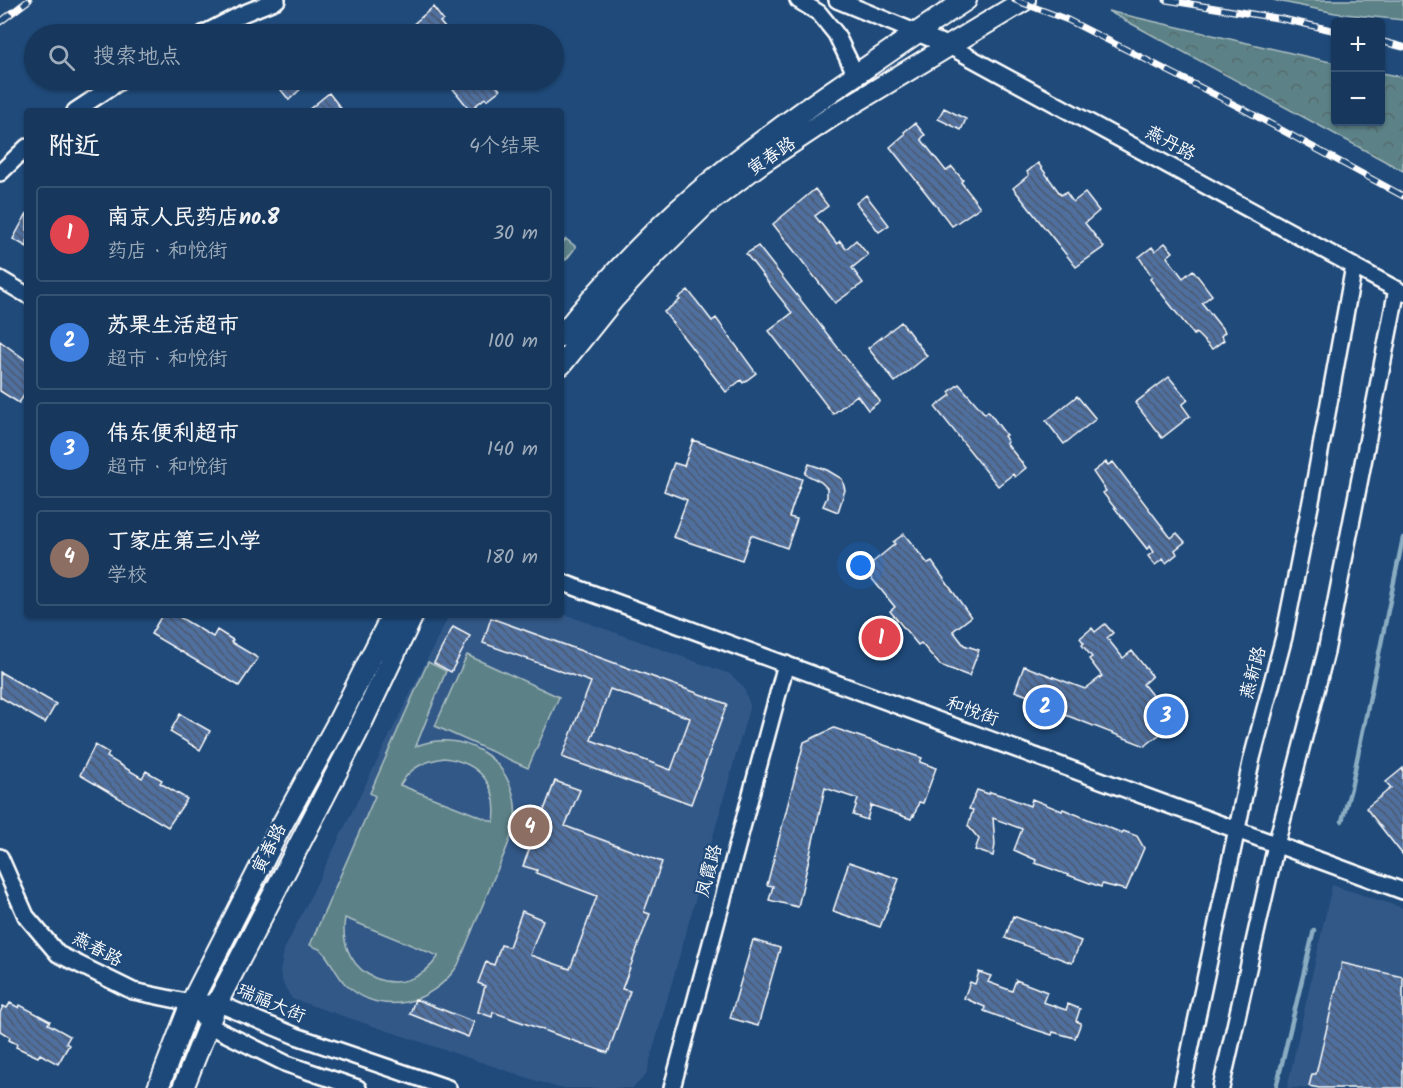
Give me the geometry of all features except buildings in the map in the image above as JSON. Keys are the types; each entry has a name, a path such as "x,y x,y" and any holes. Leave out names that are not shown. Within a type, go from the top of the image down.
{"main road":[{"name":"寅春路","path":"564,332 601,287 647,240 695,195 749,150 966,0"},
{"name":"寅春路","path":"564,360 613,300 704,206 768,158 831,117 1025,0"},
{"name":"寅春路","path":"158,1088 191,1003 390,618"},
{"name":"寅春路","path":"183,1088 217,1003 356,735 412,618"}],"street":[{"path":"222,24 277,0"},
{"path":"798,0 819,13 836,34 856,75"},
{"name":"燕丹路","path":"837,0 949,46 1400,291"},
{"path":"80,108 107,90"},
{"path":"0,173 24,150"},
{"name":"燕新路","path":"1182,1088 1252,758 1284,637 1354,266"},
{"path":"0,279 24,292"},
{"path":"1221,1088 1276,845 1326,652 1400,291"},
{"name":"和悦街","path":"564,583 1403,891"},
{"name":"凤霞路","path":"672,1088 786,664"},
{"name":"燕春路","path":"0,857 26,916 58,954 133,991 191,1003"},
{"path":"191,1003 208,1025 287,1064 358,1088"},
{"name":"瑞福大街","path":"191,1003 217,1003 296,1036 448,1088"}],"shaded area":[{"path":"564,614 730,674 743,686 750,705 646,1075 633,1088 558,1088 292,999 283,984 280,972 284,950 448,618 564,618"},
{"path":"1332,885 1403,908 1403,1088 1287,1088"}],"green space":[{"path":"1273,0 1403,0 1403,20 1335,13"},
{"path":"1108,11 1331,62 1331,126 1385,126 1385,74 1403,77 1403,171"},
{"path":"566,239 576,247 566,260 564,258"},
{"path":"467,655 559,697 528,768 435,726"},
{"path":"428,662 446,671 416,746 449,741 465,744 481,751 499,766 510,785 514,796 515,819 508,844 458,965 435,989 406,1002 375,1001 360,995 346,985 324,953 310,945 375,796 370,793","holes":["444,758 468,765 484,778 493,797 494,822 400,785 418,766","345,918 438,956 438,957 424,972 408,980 391,982 375,978 361,969 351,956 345,939"]}],"waterway":[{"path":"1342,821 1351,788 1403,538"},
{"path":"1276,1088 1314,930"}],"railway":[{"path":"0,22 29,0"},
{"path":"1015,0 1068,20 1243,109 1403,196"},
{"path":"1166,0 1283,19 1331,30"},
{"path":"1385,42 1403,47"}],"place":[{"name":"南京人民药店no.8","path":"881,638"},
{"name":"苏果生活超市","path":"1045,707"},
{"name":"伟东便利超市","path":"1166,716"},
{"name":"丁家庄第三小学","path":"530,827"}]}
